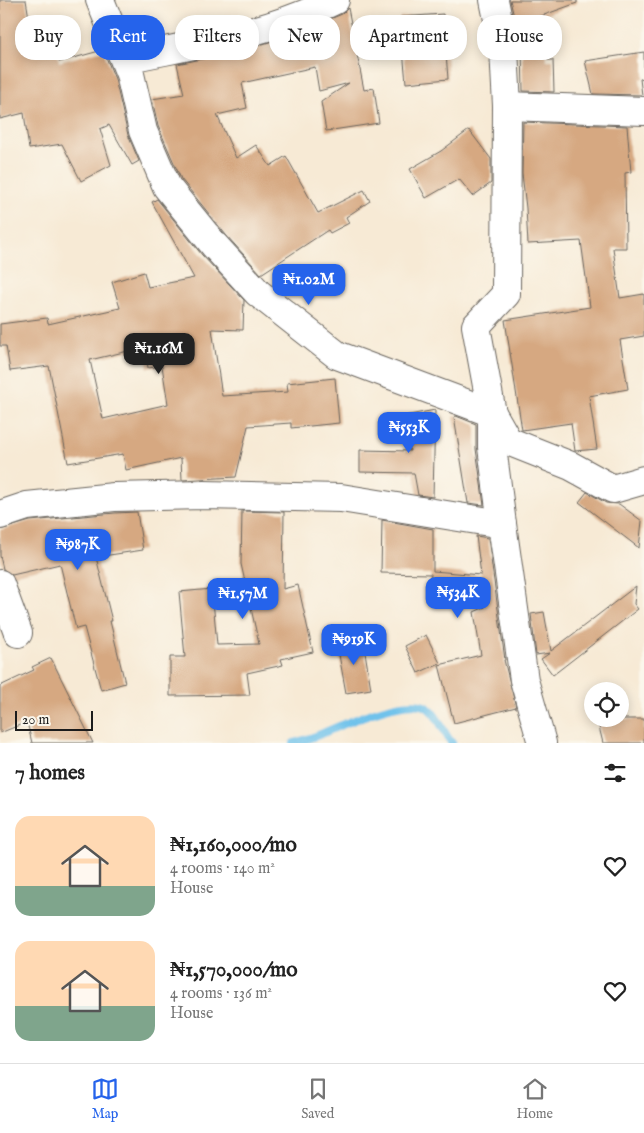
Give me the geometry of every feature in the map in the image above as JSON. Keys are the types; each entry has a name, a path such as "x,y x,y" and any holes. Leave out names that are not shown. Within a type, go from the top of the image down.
{"street":[{"path":"100,0 106,15"},
{"path":"165,50 258,30 317,10 335,0"},
{"path":"494,0 504,48 507,106 506,294 476,326 492,413 492,447 524,680 542,743"},
{"path":"125,60 143,131 167,187 214,245 258,293 337,355 492,413 508,441 571,466 613,489 644,480"},
{"path":"507,106 644,111"},
{"path":"0,515 27,506 95,499 204,495 341,498 502,524"},
{"path":"0,584 18,633"}],"building":[{"path":"0,0 26,0 28,15 15,15 15,60 59,60 59,62 81,60 81,56 91,53 91,60 107,60 115,79 128,135 139,161 132,165 109,125 100,129 111,165 81,181 62,144 29,149 24,113 0,119"},
{"path":"510,0 577,0 577,3 544,15 514,15"},
{"path":"348,8 350,18 350,60 358,60 364,90 374,88 379,123 326,131 321,102 349,83 319,91 315,67 242,83 247,108 217,115 236,158 256,145 270,166 286,156 318,213 364,190 370,201 346,217 349,223 330,233 328,230 261,274 226,235 181,179 158,126 152,99 184,94 177,64 197,60 259,60 259,45 269,42 269,60 340,60 340,15"},
{"path":"644,52 644,78 640,79 642,95 593,94 585,61"},
{"path":"404,60 447,60 448,79 406,83"},
{"path":"522,60 553,60 554,92 523,91"},
{"path":"523,122 627,126 631,172 625,173 626,248 613,248 620,298 644,294 644,336 620,340 628,389 589,396 597,449 575,451 571,423 522,430 505,320 590,307 581,241 528,244 522,173"},
{"path":"469,130 491,159 491,183 473,196 459,179 426,198 410,169 441,151"},
{"path":"157,199 202,255 244,300 243,330 212,329 222,396 288,392 287,383 335,378 339,423 291,428 291,423 248,426 236,477 182,480 181,458 126,470 123,454 68,463 49,366 10,371 6,346 0,346 0,324 47,318 48,324 120,308 112,282 144,272 148,287 194,278 152,202","holes":["145,347 148,368 162,366 168,404 103,419 90,360"]},
{"path":"435,410 433,497 418,495 414,473 360,472 360,450 410,451 404,416"},
{"path":"456,416 476,424 476,449 484,505 468,503 454,417"},
{"path":"587,492 606,503 619,504 642,521 639,548 579,502"},
{"path":"242,511 284,512 283,589 298,585 313,652 281,659 283,665 247,673 250,695 170,696 170,657 185,657 179,592 212,589 217,645 259,644 241,564"},
{"path":"137,512 143,550 96,557 125,683 101,690 84,627 76,629 60,564 12,575 3,569 0,556 0,530 30,521"},
{"path":"382,520 433,529 433,571 481,575 476,536 488,538 504,660 516,707 454,723 439,665 481,655 474,612 485,607 428,602 431,574 381,573"},
{"path":"636,586 634,604 638,609 553,675 541,659 550,653 536,655 531,614 544,612 551,651"},
{"path":"426,635 440,663 418,673 405,646"},
{"path":"363,640 371,689 346,693 337,644"},
{"path":"51,658 93,743 32,743 27,722 0,733 0,686 34,670 32,667"},
{"path":"629,719 644,719 644,743 603,743 599,727 629,727"}],"waterway":[{"path":"294,743 372,713 404,705 418,705 428,708 452,743"}]}
